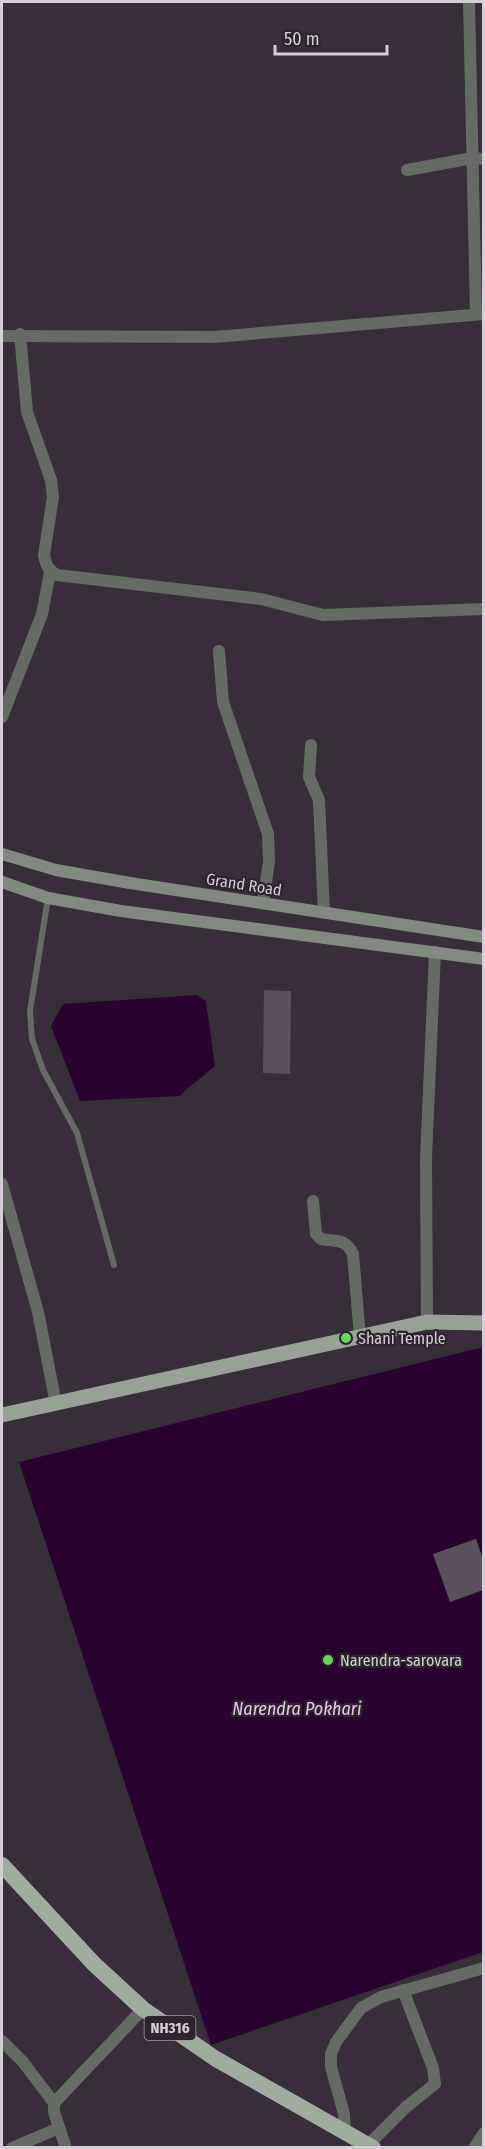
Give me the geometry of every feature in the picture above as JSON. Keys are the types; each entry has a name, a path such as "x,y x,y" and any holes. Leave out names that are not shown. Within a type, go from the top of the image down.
{"highway":[{"name":"NH316","path":"2,1865 94,1964 142,2009 216,2059 345,2134 370,2146"}],"main road":[{"name":"Grand Road","path":"2,854 56,870 483,937"},
{"path":"2,882 48,898 240,928 483,959"},
{"path":"2,1415 427,1322 483,1323"}],"street":[{"path":"2,336 20,334 214,337 480,314 478,159 469,2"},
{"path":"470,45 483,44"},
{"path":"407,170 478,159"},
{"path":"2,717 42,614 50,572 44,555 53,497 51,480 27,412 20,334"},
{"path":"50,572 57,575 261,599 322,615 483,609"},
{"path":"219,651 224,702 268,834 269,861 263,903"},
{"path":"311,746 309,777 319,800 324,913"},
{"path":"427,1322 426,1158 435,952"},
{"path":"2,1184 38,1312 56,1404"},
{"path":"313,1201 316,1234 321,1239 339,1240 348,1245 353,1254 360,1337"},
{"path":"345,2134 344,2114 331,2067 331,2054 336,2042 361,2008 381,1997 483,1968"},
{"path":"370,2146 398,2114 435,2084 433,2068 403,1990"},
{"path":"66,2148 54,2112 57,2100 142,2009"},
{"path":"2,2041 57,2100"},
{"path":"12,2148 59,2128"},
{"path":"474,2148 483,2133"}],"lane":[{"path":"48,898 30,1011 32,1039 44,1070 77,1133 114,1265"}],"water":[{"path":"197,995 206,1001 215,1066 179,1096 80,1101 51,1026 63,1004"},
{"name":"Narendra Pokhari","path":"483,1347 483,1559 476,1539 434,1554 450,1602 483,1590 483,1952 211,2045 19,1462"}],"building":[{"path":"264,990 291,991 290,1074 263,1073"},
{"path":"476,1539 483,1559 483,1590 450,1602 433,1554"}],"place":[{"name":"Shani Temple","path":"346,1338"},
{"name":"Narendra-sarovara","path":"328,1660"}]}
